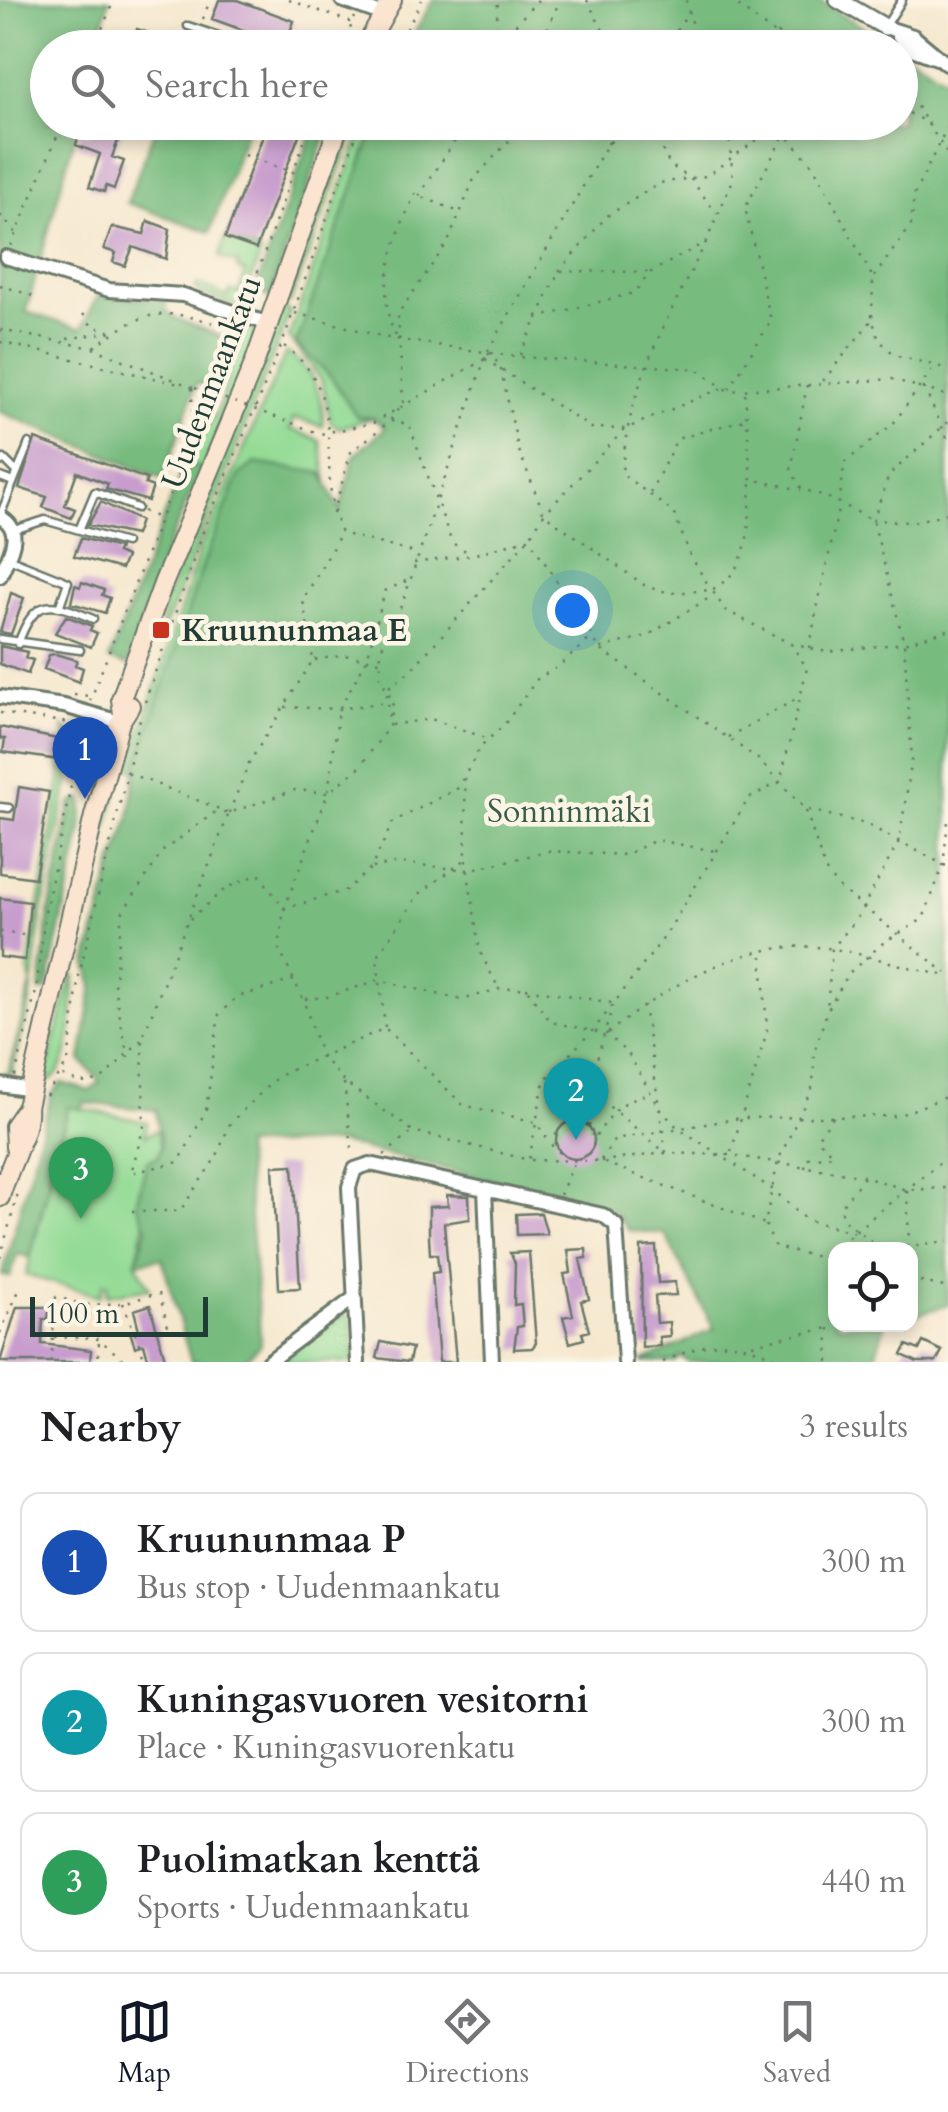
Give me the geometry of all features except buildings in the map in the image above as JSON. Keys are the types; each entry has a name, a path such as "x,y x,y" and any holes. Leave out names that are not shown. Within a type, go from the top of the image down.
{"main road":[{"name":"Uudenmaankatu","path":"0,1197 14,1148 27,1130 90,831 122,718 135,696 138,663 162,584 269,324 334,140"}],"street":[{"path":"342,0 386,12"},
{"path":"838,0 891,30"},
{"path":"918,40 942,61"},
{"path":"6,257 108,290 198,298 269,324"},
{"path":"0,516 14,530 0,576"},
{"path":"0,697 122,718"},
{"path":"0,1085 34,1101"},
{"path":"358,1362 349,1187 356,1169 370,1164 603,1215 616,1225 625,1362"},
{"path":"485,1190 492,1362"},
{"path":"268,1362 354,1298"}],"lane":[{"path":"891,30 902,0"},
{"path":"188,26 199,30"},
{"path":"0,516 29,443"},
{"path":"0,462 4,459 17,472"},
{"path":"0,477 13,482"},
{"path":"80,530 95,492 137,508"},
{"path":"14,530 45,520 124,543"},
{"path":"8,558 68,582 60,605"},
{"path":"18,644 28,615 36,608 60,605 94,620"},
{"path":"0,639 18,644 46,642 80,650"}],"path":[{"path":"102,30 114,0"},
{"path":"199,30 210,0"},
{"path":"289,0 352,23"},
{"path":"407,30 422,0"},
{"path":"497,30 498,0"},
{"path":"508,30 538,0"},
{"path":"548,30 560,0"},
{"path":"586,0 602,30"},
{"path":"686,0 694,30"},
{"path":"730,0 769,30"},
{"path":"349,30 360,6"},
{"path":"677,30 689,11"},
{"path":"187,30 188,26"},
{"path":"918,107 948,155"},
{"path":"918,118 930,125"},
{"path":"873,278 911,225 914,195 948,125"},
{"path":"6,257 55,140"},
{"path":"34,1101 62,1075 69,1054 78,975 96,882 158,650 282,344 355,140"},
{"path":"419,196 455,140"},
{"path":"334,514 351,452 390,421 404,402 398,314 448,242 474,179 508,140"},
{"path":"128,1058 114,986 122,913 164,850 214,814 228,813 295,790 328,793 359,768 390,726 390,701 380,649 409,580 487,352 609,140"},
{"path":"607,145 612,140"},
{"path":"657,140 670,165 690,178 718,215"},
{"path":"730,140 733,180 644,364 625,429 622,474 674,514 690,555 724,610 791,644 828,652 904,644 948,630"},
{"path":"519,357 558,271 607,216 660,183 706,176 757,140"},
{"path":"486,359 591,428 625,429 726,389 770,321 746,208 782,140"},
{"path":"792,140 814,167 873,278 872,319 879,340 895,355 948,369"},
{"path":"244,155 293,173"},
{"path":"399,340 386,316 391,257 395,238 415,194 461,212"},
{"path":"0,215 16,233"},
{"path":"537,318 634,293 651,272 706,242"},
{"path":"558,271 651,272"},
{"path":"0,285 36,298"},
{"path":"93,348 131,319 174,312 236,330"},
{"path":"293,313 399,340 519,357 697,369 726,389 744,392 808,383 892,379 948,396"},
{"path":"83,314 92,326 115,331"},
{"path":"822,382 872,319"},
{"path":"0,330 64,339 93,348 328,434 372,422 486,359"},
{"path":"64,339 115,331"},
{"path":"0,342 194,387"},
{"path":"282,344 316,376 328,434 334,514 341,533"},
{"path":"487,352 501,370 518,448 544,514 646,587 671,593 713,592"},
{"path":"810,648 820,576 841,507 844,463 893,424 923,387 934,366"},
{"path":"802,490 791,470 808,383"},
{"path":"193,444 194,387"},
{"path":"923,387 948,440"},
{"path":"600,649 647,636 713,592 748,549 751,480 744,392"},
{"path":"649,494 678,439 747,418"},
{"path":"390,421 409,424 452,542 472,555"},
{"path":"828,1258 775,1247 764,1224 778,1161 813,1086 814,1053 827,1011 832,949 862,908 899,842 912,759 904,644 873,520 888,476 948,422"},
{"path":"386,689 410,671 529,538 544,514 625,429"},
{"path":"751,480 820,492 841,507 873,520 913,522 948,513"},
{"path":"137,508 159,518"},
{"path":"341,533 416,554"},
{"path":"62,1075 82,1083 100,1082 128,1058 142,1039 249,762 313,660 302,600 341,533"},
{"path":"414,563 472,555 529,538"},
{"path":"529,538 600,649 728,736 780,782 805,809 826,870 862,908 948,975"},
{"path":"409,580 385,591 368,659 352,678 340,710 328,793 284,909 279,949 303,999 321,1055 344,1082 413,1131 529,1160 600,1161 666,1153 730,1155 865,1176 906,1190 948,1188"},
{"path":"162,626 168,628"},
{"path":"284,909 346,890 370,868 393,822 458,788 489,739 504,726 538,678 558,667 592,638"},
{"path":"529,1160 544,1081 591,1032 664,936 750,798 780,782 806,668 791,644"},
{"path":"313,660 344,655 380,661"},
{"path":"728,736 800,698"},
{"path":"284,708 340,710 390,701"},
{"path":"0,713 83,724"},
{"path":"390,726 430,720 489,739"},
{"path":"126,772 228,813"},
{"path":"465,774 466,859 480,952 499,989"},
{"path":"73,778 88,782 85,799"},
{"path":"805,809 866,824 945,867"},
{"path":"827,1011 849,973 923,919 945,867 948,821"},
{"path":"370,868 399,863 468,870 550,851 624,855 656,840 717,851"},
{"path":"466,859 418,894 377,957 385,1028 464,1105 536,1122 555,1150 575,1161"},
{"path":"189,919 226,888 259,874 284,909"},
{"path":"0,932 23,935"},
{"path":"606,1034 644,1004 726,959 798,948 832,949 948,975"},
{"path":"730,1155 767,1031 762,954"},
{"path":"72,973 78,975"},
{"path":"142,1039 144,1126 131,1174 179,1162 206,1110 219,1014 237,997 294,980"},
{"path":"303,999 327,998 379,980 462,1000 499,989 526,988 614,1004"},
{"path":"526,988 550,1022 606,1034 629,1055 660,1109 677,1127 772,1188 806,1220 854,1232 870,1242"},
{"path":"614,1004 588,1089 666,1153"},
{"path":"644,1004 666,1153"},
{"path":"132,1211 180,1211 209,1172 230,1123 278,1076 385,1028"},
{"path":"344,1082 356,1169"},
{"path":"595,1138 614,1110 630,1097 651,1094"},
{"path":"600,1161 615,1139 663,1129 741,1118 896,1116 948,1096"},
{"path":"804,1168 807,1158 833,1155 817,1138 835,1114"},
{"path":"555,1150 556,1133 568,1118 592,1126 594,1150 575,1161 556,1206"},
{"path":"370,1164 413,1131"},
{"path":"822,1258 948,1156"},
{"path":"600,1161 764,1224"},
{"path":"854,1232 843,1219 841,1206 865,1176"},
{"path":"0,1258 20,1186"},
{"path":"906,1190 909,1242"},
{"path":"918,1245 948,1241"},
{"path":"918,1281 948,1288"},
{"path":"0,1333 20,1286"},
{"path":"51,1362 56,1297 86,1305 123,1303 158,1293 168,1326"},
{"path":"123,1303 146,1362"},
{"path":"86,1305 99,1339 98,1362"},
{"path":"662,1362 699,1344 749,1345 828,1328"},
{"path":"828,1362 829,1332"},
{"path":"52,1336 99,1339 122,1360"},
{"path":"749,1345 785,1362"}],"green space":[{"path":"0,0 109,0 101,30 30,30 30,140 73,140 26,312 81,329 98,296 166,300 166,310 173,317 225,338 210,387 197,383 163,479 0,412"},
{"path":"433,0 818,0 868,30 416,30"},
{"name":"Sonninmäki","path":"918,60 948,79 948,1305 918,1314 918,1242 828,1242 828,1332 883,1332 873,1362 689,1362 680,1357 675,1362 642,1362 714,1329 665,1234 628,1230 613,1210 339,1143 244,1146 261,1345 242,1362 191,1362 162,1258 136,1263 147,1228 136,1203 147,1161 157,1157 161,1148 156,1110 84,1103 82,1109 68,1107 30,1257 17,1254 10,1277 2,1275 51,1096 61,1083 90,1091 100,1082 81,1060 93,986 87,964 130,817 136,768 203,564 239,475 255,463 322,473 340,510 354,456 385,428 373,418 357,417 331,377 296,344 370,140 918,140"},
{"path":"151,140 243,140 210,232 127,203"},
{"path":"309,140 324,140 270,297 255,292"},
{"path":"344,140 352,140 290,303 286,301"},
{"path":"359,140 370,140 297,344 373,418 339,428 331,423 322,381 289,337"},
{"path":"225,238 261,253 241,308 197,292 195,287 199,284 227,297 231,291 238,293 246,273 237,269 238,264 220,257"},
{"path":"283,308 290,312 165,626 161,625 166,600"},
{"path":"244,323 253,330 255,340 202,468 185,464 219,408"},
{"path":"286,352 310,375 319,393 323,426 294,418 290,429 320,440 328,486 322,473 239,475 203,564 136,772 130,767 200,549"},
{"path":"185,464 202,468 169,543 128,665 109,660"},
{"path":"137,701 141,702 93,879 99,834"},
{"path":"62,724 76,741 42,913 29,1007 10,1079 2,1078 2,1073 8,1074 32,982 28,971 67,738"},
{"path":"83,799 82,829 47,990 40,991 50,907 71,804"},
{"path":"72,975 75,976 67,1053 62,1067 43,1084"},
{"path":"69,1106 147,1122 145,1136 157,1130 161,1148 136,1263 150,1288 106,1295 108,1285 104,1283 100,1296 26,1275"},
{"path":"345,1314 352,1320 354,1362 279,1362"}],"place":[{"name":"Kruununmaa E","path":"161,630"},
{"name":"Kruununmaa P","path":"85,799"},
{"name":"Kuningasvuoren vesitorni","path":"576,1140"},
{"name":"Puolimatkan kenttä","path":"81,1219"}]}
